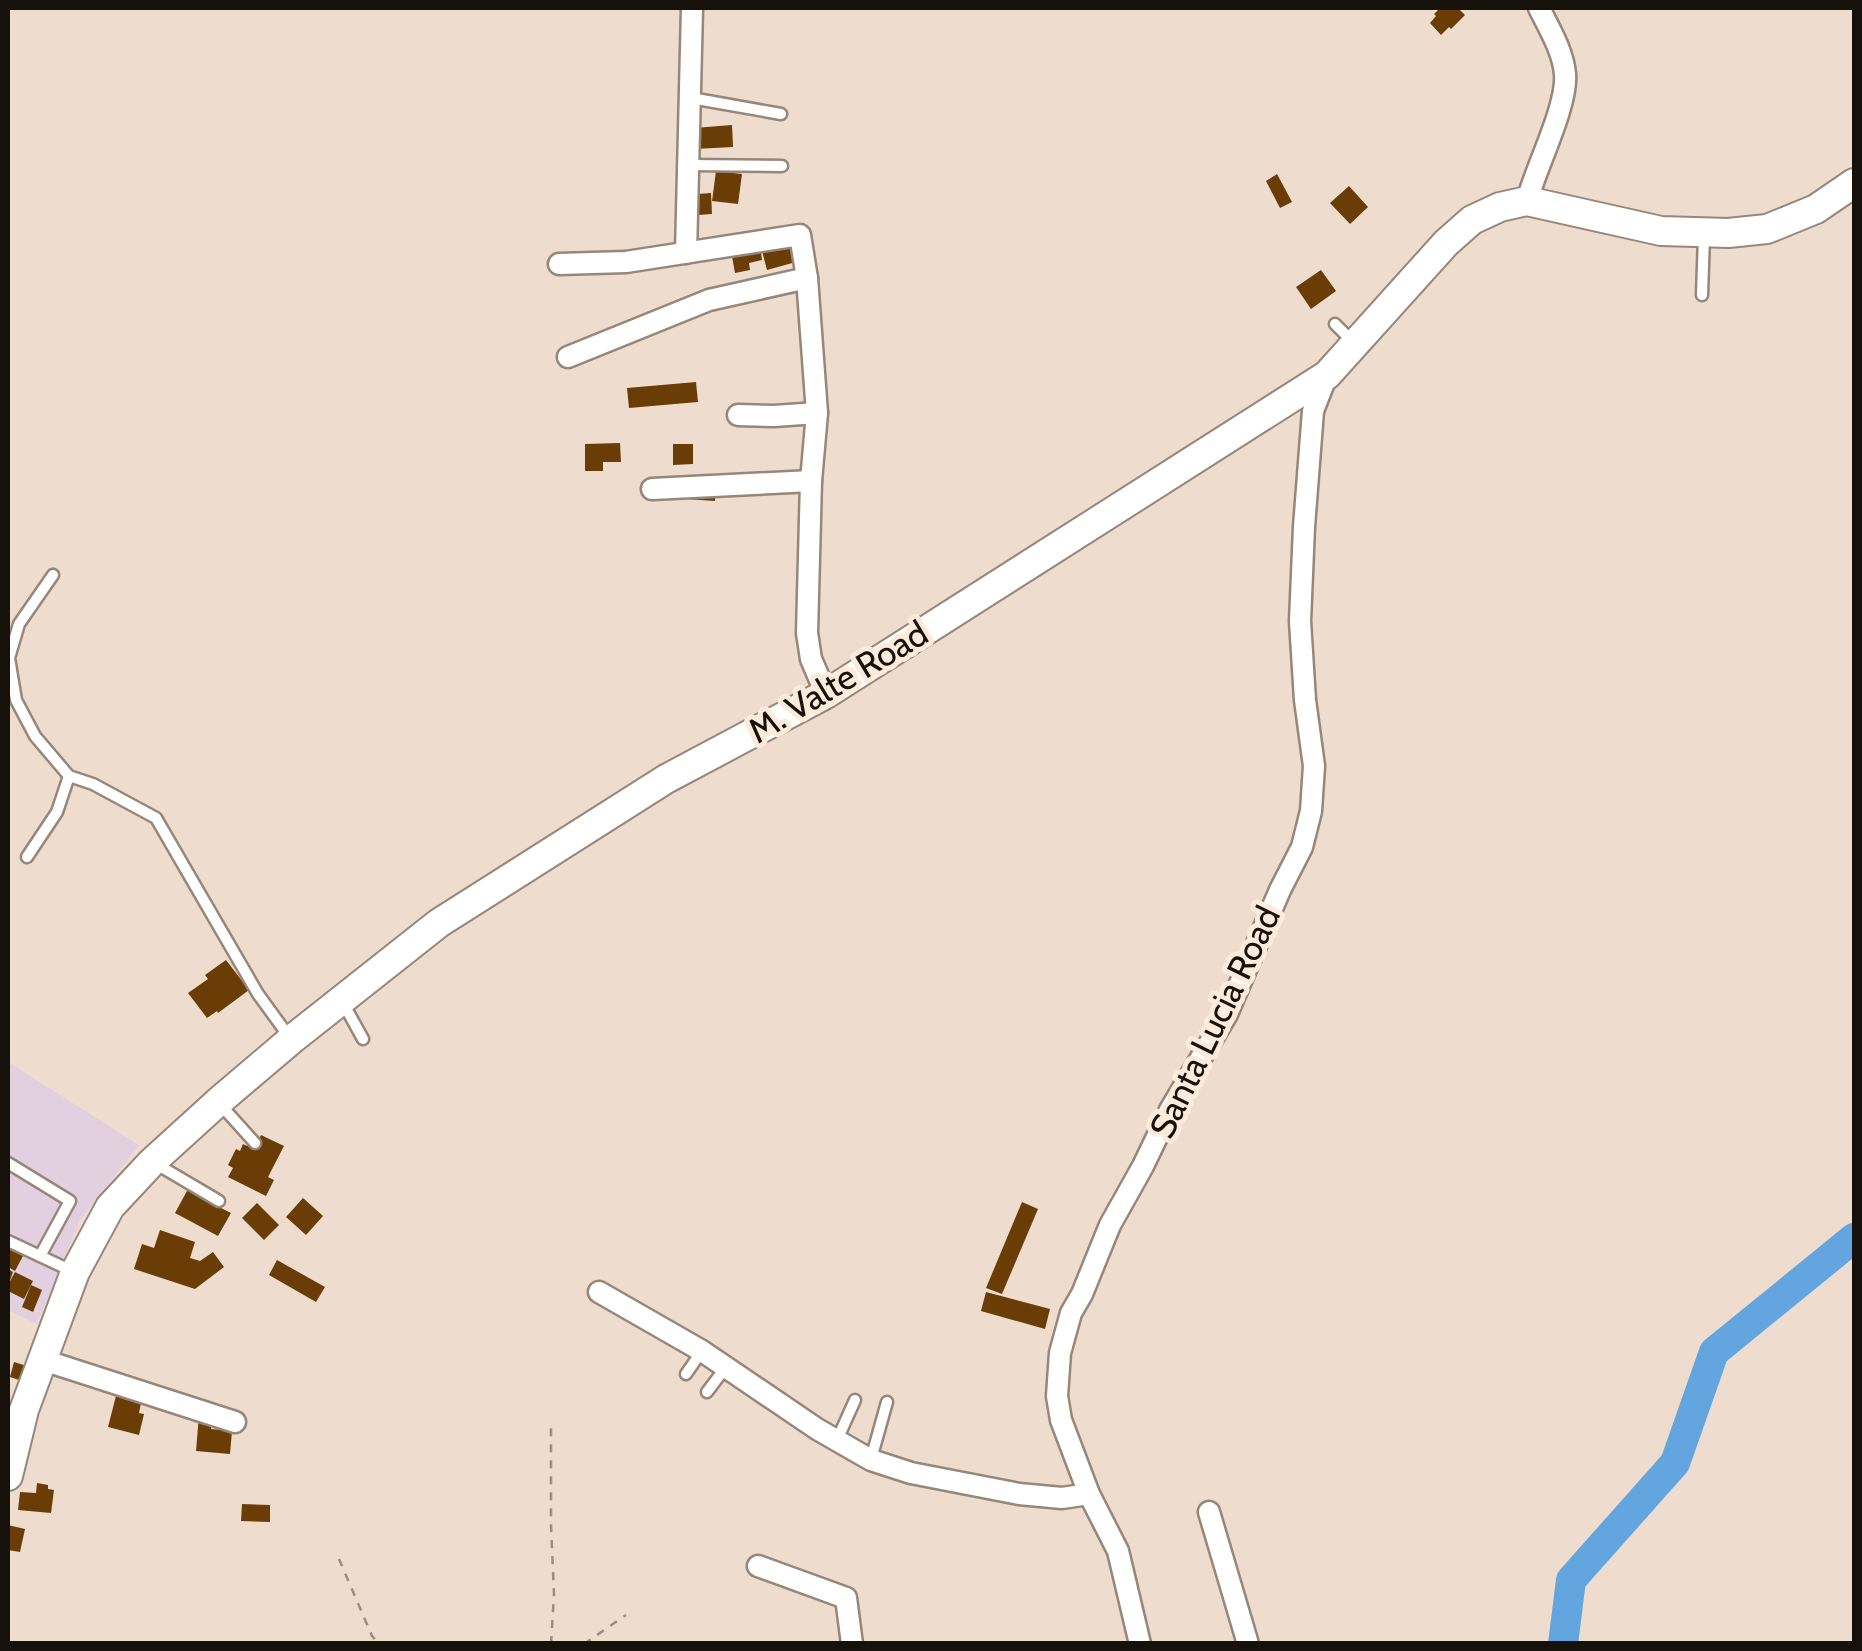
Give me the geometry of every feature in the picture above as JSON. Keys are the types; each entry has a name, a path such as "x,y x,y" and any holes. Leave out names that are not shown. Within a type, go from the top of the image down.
{"main road":[{"name":"M. Valte Road","path":"8,1476 16,1406 43,1360 75,1272 110,1206 218,1102 440,923 666,779 826,694 1327,375 1345,334 1472,220 1500,207 1527,202 1661,231 1728,233 1767,229 1816,209 1854,184"}],"street":[{"path":"686,253 692,8"},
{"path":"1527,202 1558,113 1565,75 1539,8"},
{"path":"559,264 626,262 800,236 817,413 807,633 810,659 826,694"},
{"path":"568,357 708,300 807,278"},
{"name":"Santa Lucia Road","path":"1140,1644 1118,1551 1089,1494 1061,1420 1057,1396 1060,1353 1070,1313 1082,1294 1110,1225 1170,1110 1227,1014 1302,846 1311,812 1314,766 1300,621 1313,411 1327,375"},
{"path":"738,415 817,413"},
{"path":"652,488 811,481"},
{"path":"598,1292 702,1351 871,1460 911,1473 1019,1494 1062,1498 1089,1494"},
{"path":"43,1360 235,1422"},
{"path":"1209,1512 1246,1643"},
{"path":"758,1566 846,1598 852,1644"}],"lane":[{"path":"690,98 780,114"},
{"path":"688,165 782,166"},
{"path":"1702,295 1704,232"},
{"path":"52,575 19,624 9,658 16,700 35,736 69,776 93,784 156,818 258,994 291,1040"},
{"path":"27,857 57,812 69,776"},
{"path":"342,1000 362,1039"},
{"path":"218,1102 255,1144"},
{"path":"152,1162 219,1201"},
{"path":"8,1163 70,1201 40,1256"},
{"path":"8,1241 75,1272"},
{"path":"686,1374 702,1351"},
{"path":"707,1392 726,1367"},
{"path":"837,1440 856,1400"},
{"path":"871,1460 887,1402"}],"path":[{"path":"550,1644 554,1594 551,1428"},
{"path":"339,1559 379,1644"},
{"path":"584,1644 626,1615"}],"shaded area":[{"path":"8,1062 139,1145 80,1220 37,1324 8,1310"}],"building":[{"path":"1440,8 1458,8 1465,15 1441,35 1430,23"},
{"path":"732,125 733,147 695,149 694,128"},
{"path":"716,171 742,174 738,204 712,201"},
{"path":"1277,174 1292,202 1280,208 1266,181"},
{"path":"1349,186 1368,207 1350,224 1330,203"},
{"path":"711,193 712,214 698,215 697,194"},
{"path":"787,228 796,262 767,270 761,247"},
{"path":"760,246 762,260 749,263 750,270 735,273 731,251"},
{"path":"1321,270 1336,291 1311,309 1296,287"},
{"path":"696,382 698,402 629,408 627,388"},
{"path":"620,443 621,462 603,462 603,471 585,471 585,444"},
{"path":"673,444 693,444 693,464 673,465"},
{"path":"687,481 716,484 715,501 685,499"},
{"path":"226,960 249,990 207,1018 188,993"},
{"path":"261,1135 284,1146 268,1177 274,1180 266,1196 228,1177 233,1168 228,1165 236,1149 240,1151 249,1142 256,1146"},
{"path":"194,1178 218,1192 217,1206 231,1213 218,1236 175,1213"},
{"path":"303,1198 323,1216 306,1235 286,1217"},
{"path":"1022,1202 1038,1209 1002,1294 986,1288"},
{"path":"257,1203 279,1225 264,1240 242,1218"},
{"path":"160,1230 195,1242 190,1258 200,1261 213,1252 224,1267 195,1289 134,1269 142,1244 154,1248"},
{"path":"8,1247 23,1256 15,1271 8,1267"},
{"path":"277,1260 325,1287 316,1302 269,1275"},
{"path":"8,1269 13,1272 9,1283 15,1272 33,1281 24,1299 8,1291"},
{"path":"31,1285 42,1290 33,1312 22,1307"},
{"path":"986,1292 1050,1309 1045,1329 981,1311"},
{"path":"14,1362 27,1366 22,1381 10,1377"},
{"path":"117,1392 142,1398 139,1413 144,1414 139,1435 108,1427"},
{"path":"199,1415 212,1416 211,1429 232,1431 230,1454 196,1451"},
{"path":"37,1483 54,1490 51,1513 18,1510 20,1492 36,1493"},
{"path":"242,1504 270,1505 270,1522 241,1521"},
{"path":"8,1525 25,1529 20,1552 8,1550"}],"waterway":[{"path":"1563,1644 1571,1580 1675,1463 1714,1352 1854,1238"}]}
